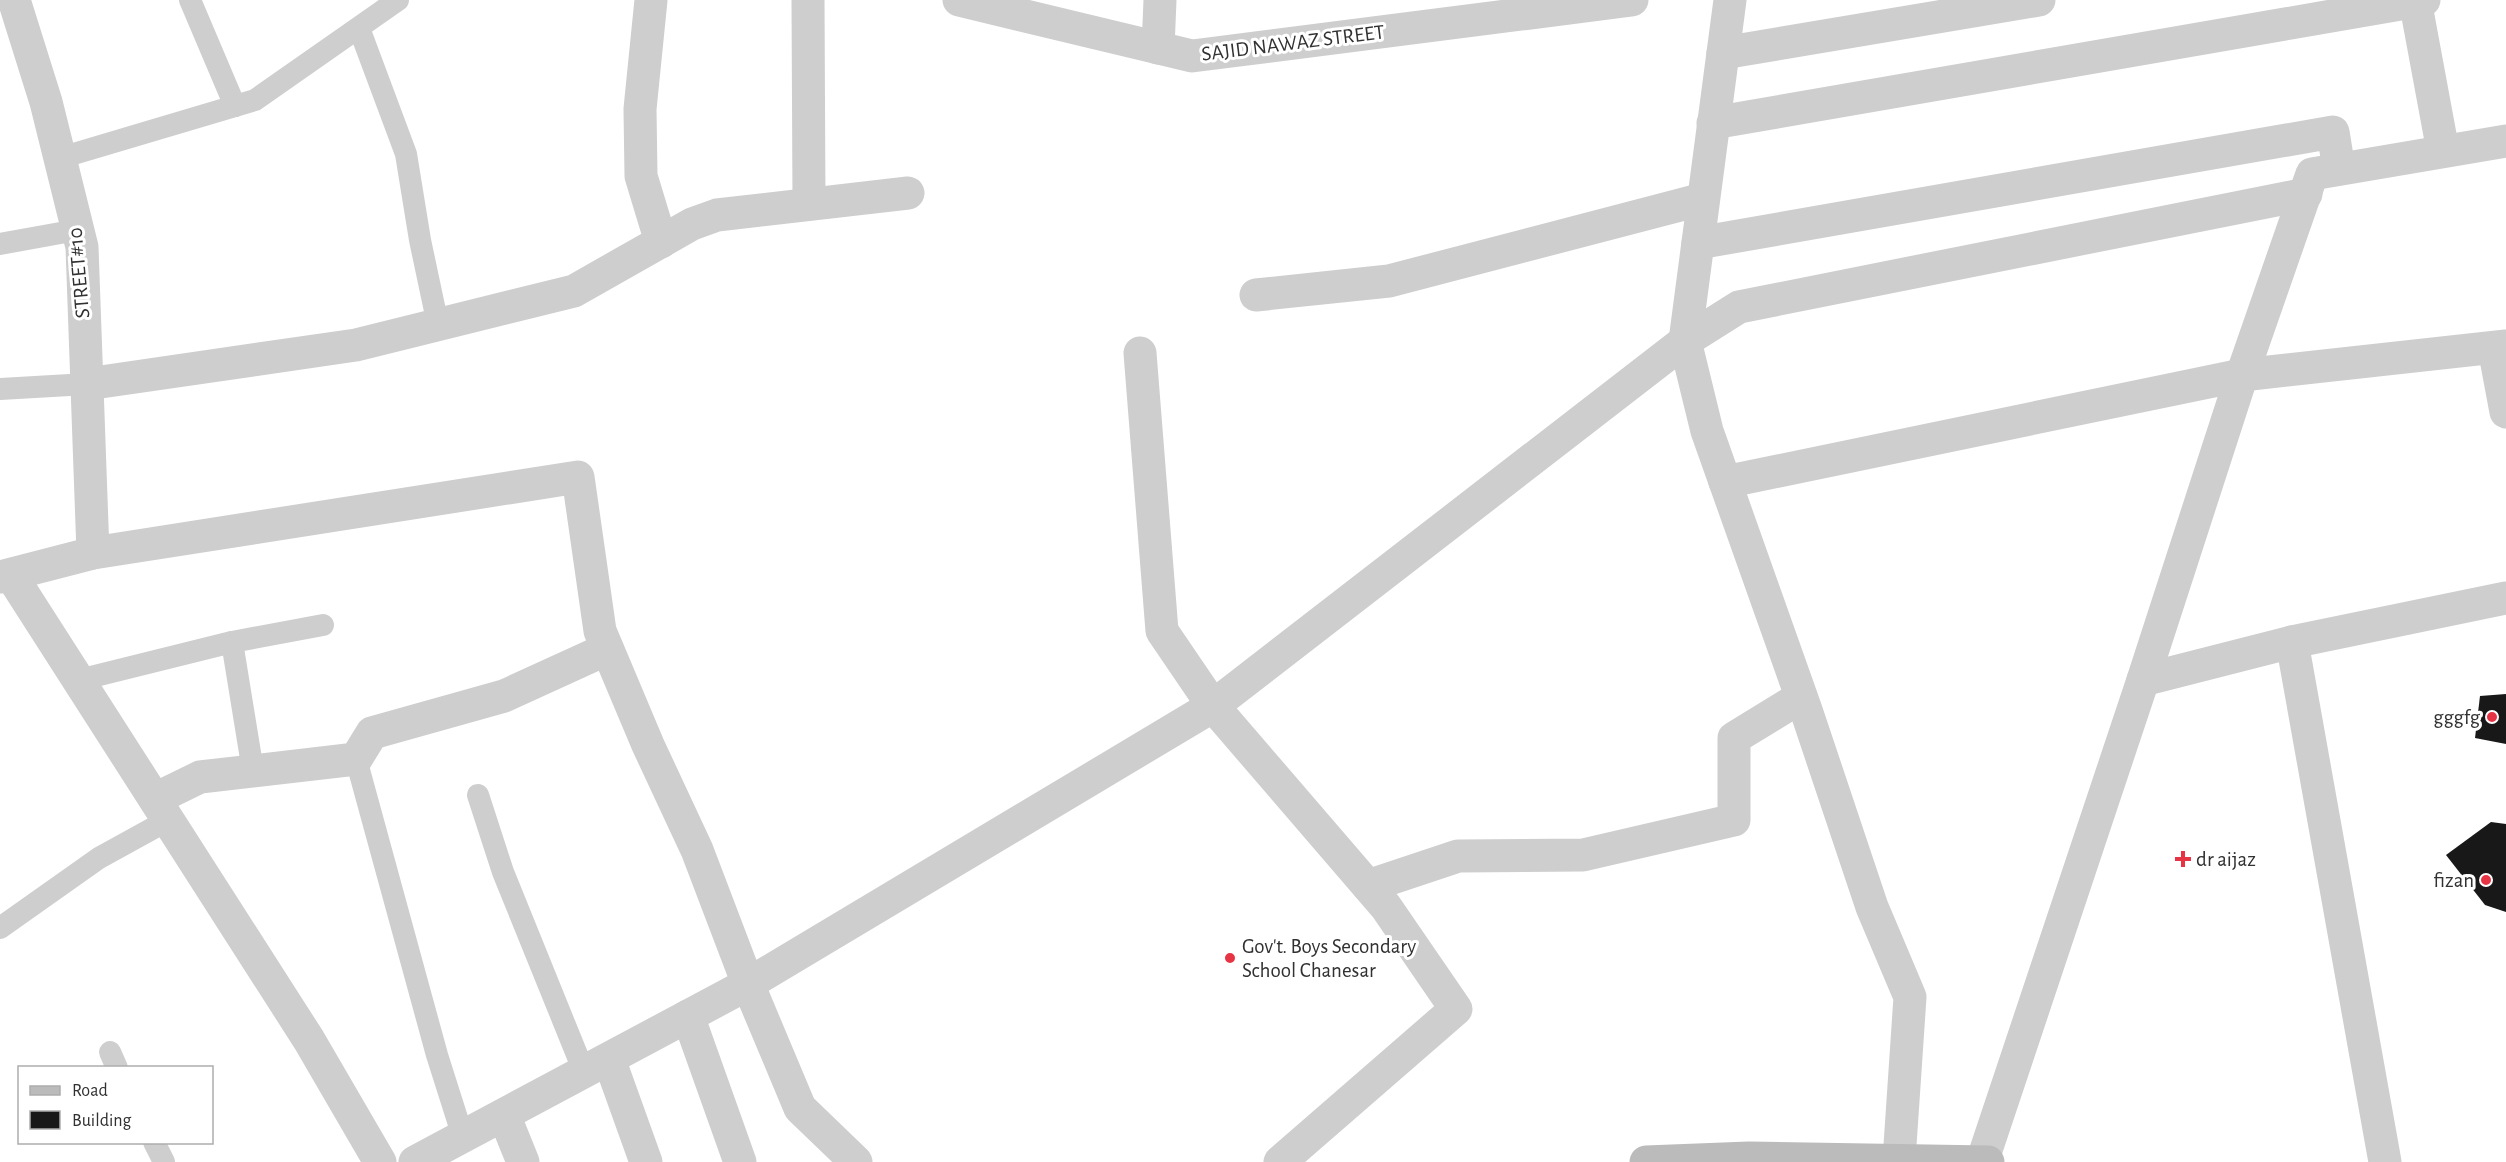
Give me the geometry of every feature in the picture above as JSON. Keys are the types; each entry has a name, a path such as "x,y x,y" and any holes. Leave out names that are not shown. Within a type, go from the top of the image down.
{"main road":[{"path":"1646,1162 1749,1158 1988,1162"}],"street":[{"name":"STREET#10","path":"14,0 46,102 82,247 93,553"},
{"path":"651,0 640,109 641,176 661,242"},
{"path":"808,0 809,204"},
{"name":"SAJID NAWAZ STREET","path":"959,0 1192,56 1632,0"},
{"path":"1158,48 1160,0"},
{"path":"1730,0 1685,341 1707,431 1801,697 1872,908 1910,997 1899,1160"},
{"path":"1723,53 2039,0"},
{"path":"1713,123 2418,0 2443,151"},
{"path":"1698,243 2333,132 2339,169"},
{"path":"1982,1162 2144,680 2242,375 2312,174 2506,141"},
{"path":"87,384 356,345 574,291 692,224 717,215 908,193"},
{"path":"416,1162 748,984 1213,706 1685,341 1739,307 2306,194"},
{"path":"1256,295 1389,281 1704,199"},
{"path":"1725,482 2242,375 2500,347 2506,412"},
{"path":"1140,353 1162,631 1213,706 1386,908 1456,1009 1280,1162"},
{"path":"380,1162 309,1040 79,680 5,576 93,553 578,477 600,632 648,746 697,850 748,984 800,1108 856,1162"},
{"path":"2144,680 2292,642 2506,598"},
{"path":"2292,642 2385,1162"},
{"path":"161,809 200,777 356,759 372,733 504,696 607,649"},
{"path":"1368,886 1458,856 1583,855 1734,820 1734,738 1801,697"},
{"path":"688,1016 740,1162"},
{"path":"597,1065 646,1162"},
{"path":"504,1115 523,1162"}],"lane":[{"path":"190,0 235,106"},
{"path":"60,158 255,100 398,0"},
{"path":"358,28 406,154 420,240 438,325"},
{"path":"0,244 78,230"},
{"path":"0,389 87,384"},
{"path":"79,680 232,642 323,625"},
{"path":"232,642 253,771"},
{"path":"356,759 437,1055 462,1137"},
{"path":"478,795 503,872 597,1065"},
{"path":"0,928 99,858 161,809"},
{"path":"155,1144 164,1162"}],"building":[{"name":"gggfg","path":"2506,694 2506,744 2475,738 2480,696"},
{"name":"fizan","path":"2491,822 2506,824 2506,912 2485,905 2446,855"}],"place":[{"name":"gggfg","path":"2492,717"},
{"name":"dr aijaz","path":"2183,859"},
{"name":"fizan","path":"2486,880"},
{"name":"Gov't. Boys Secondary School Chanesar","path":"1230,958"}]}
